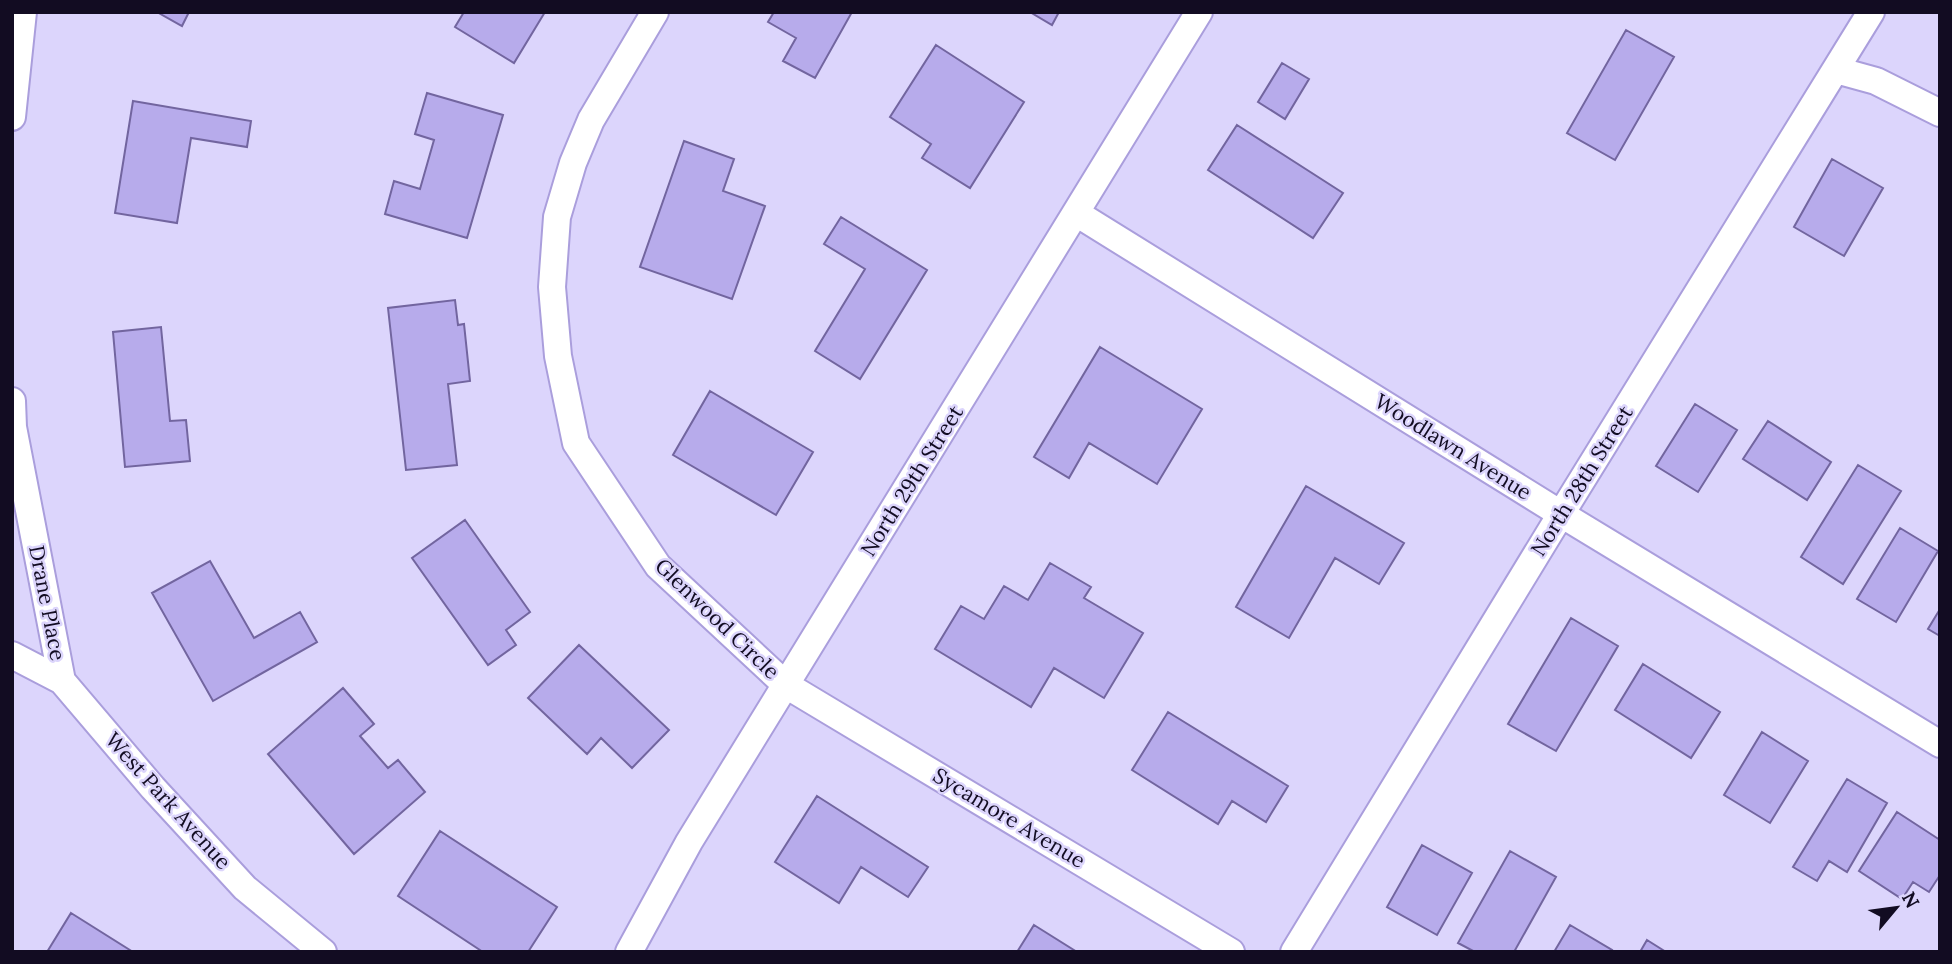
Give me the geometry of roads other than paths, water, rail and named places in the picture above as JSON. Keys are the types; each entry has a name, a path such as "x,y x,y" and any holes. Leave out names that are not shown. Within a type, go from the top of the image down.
{"street":[{"path":"12,117 23,12"},
{"name":"Glenwood Circle","path":"654,12 591,120 573,163 557,217 552,287 558,356 576,443 658,566 786,685"},
{"name":"North 29th Street","path":"629,952 689,842 1199,12"},
{"name":"North 28th Street","path":"1294,952 1871,12"},
{"path":"1836,70 1876,81 1940,113"},
{"name":"Woodlawn Avenue","path":"1076,213 1561,514 1940,744"},
{"name":"Drane Place","path":"13,419 62,681"},
{"name":"West Park Avenue","path":"12,655 62,681 153,788 245,888 323,952"},
{"name":"Sycamore Avenue","path":"786,685 1231,952"}]}
